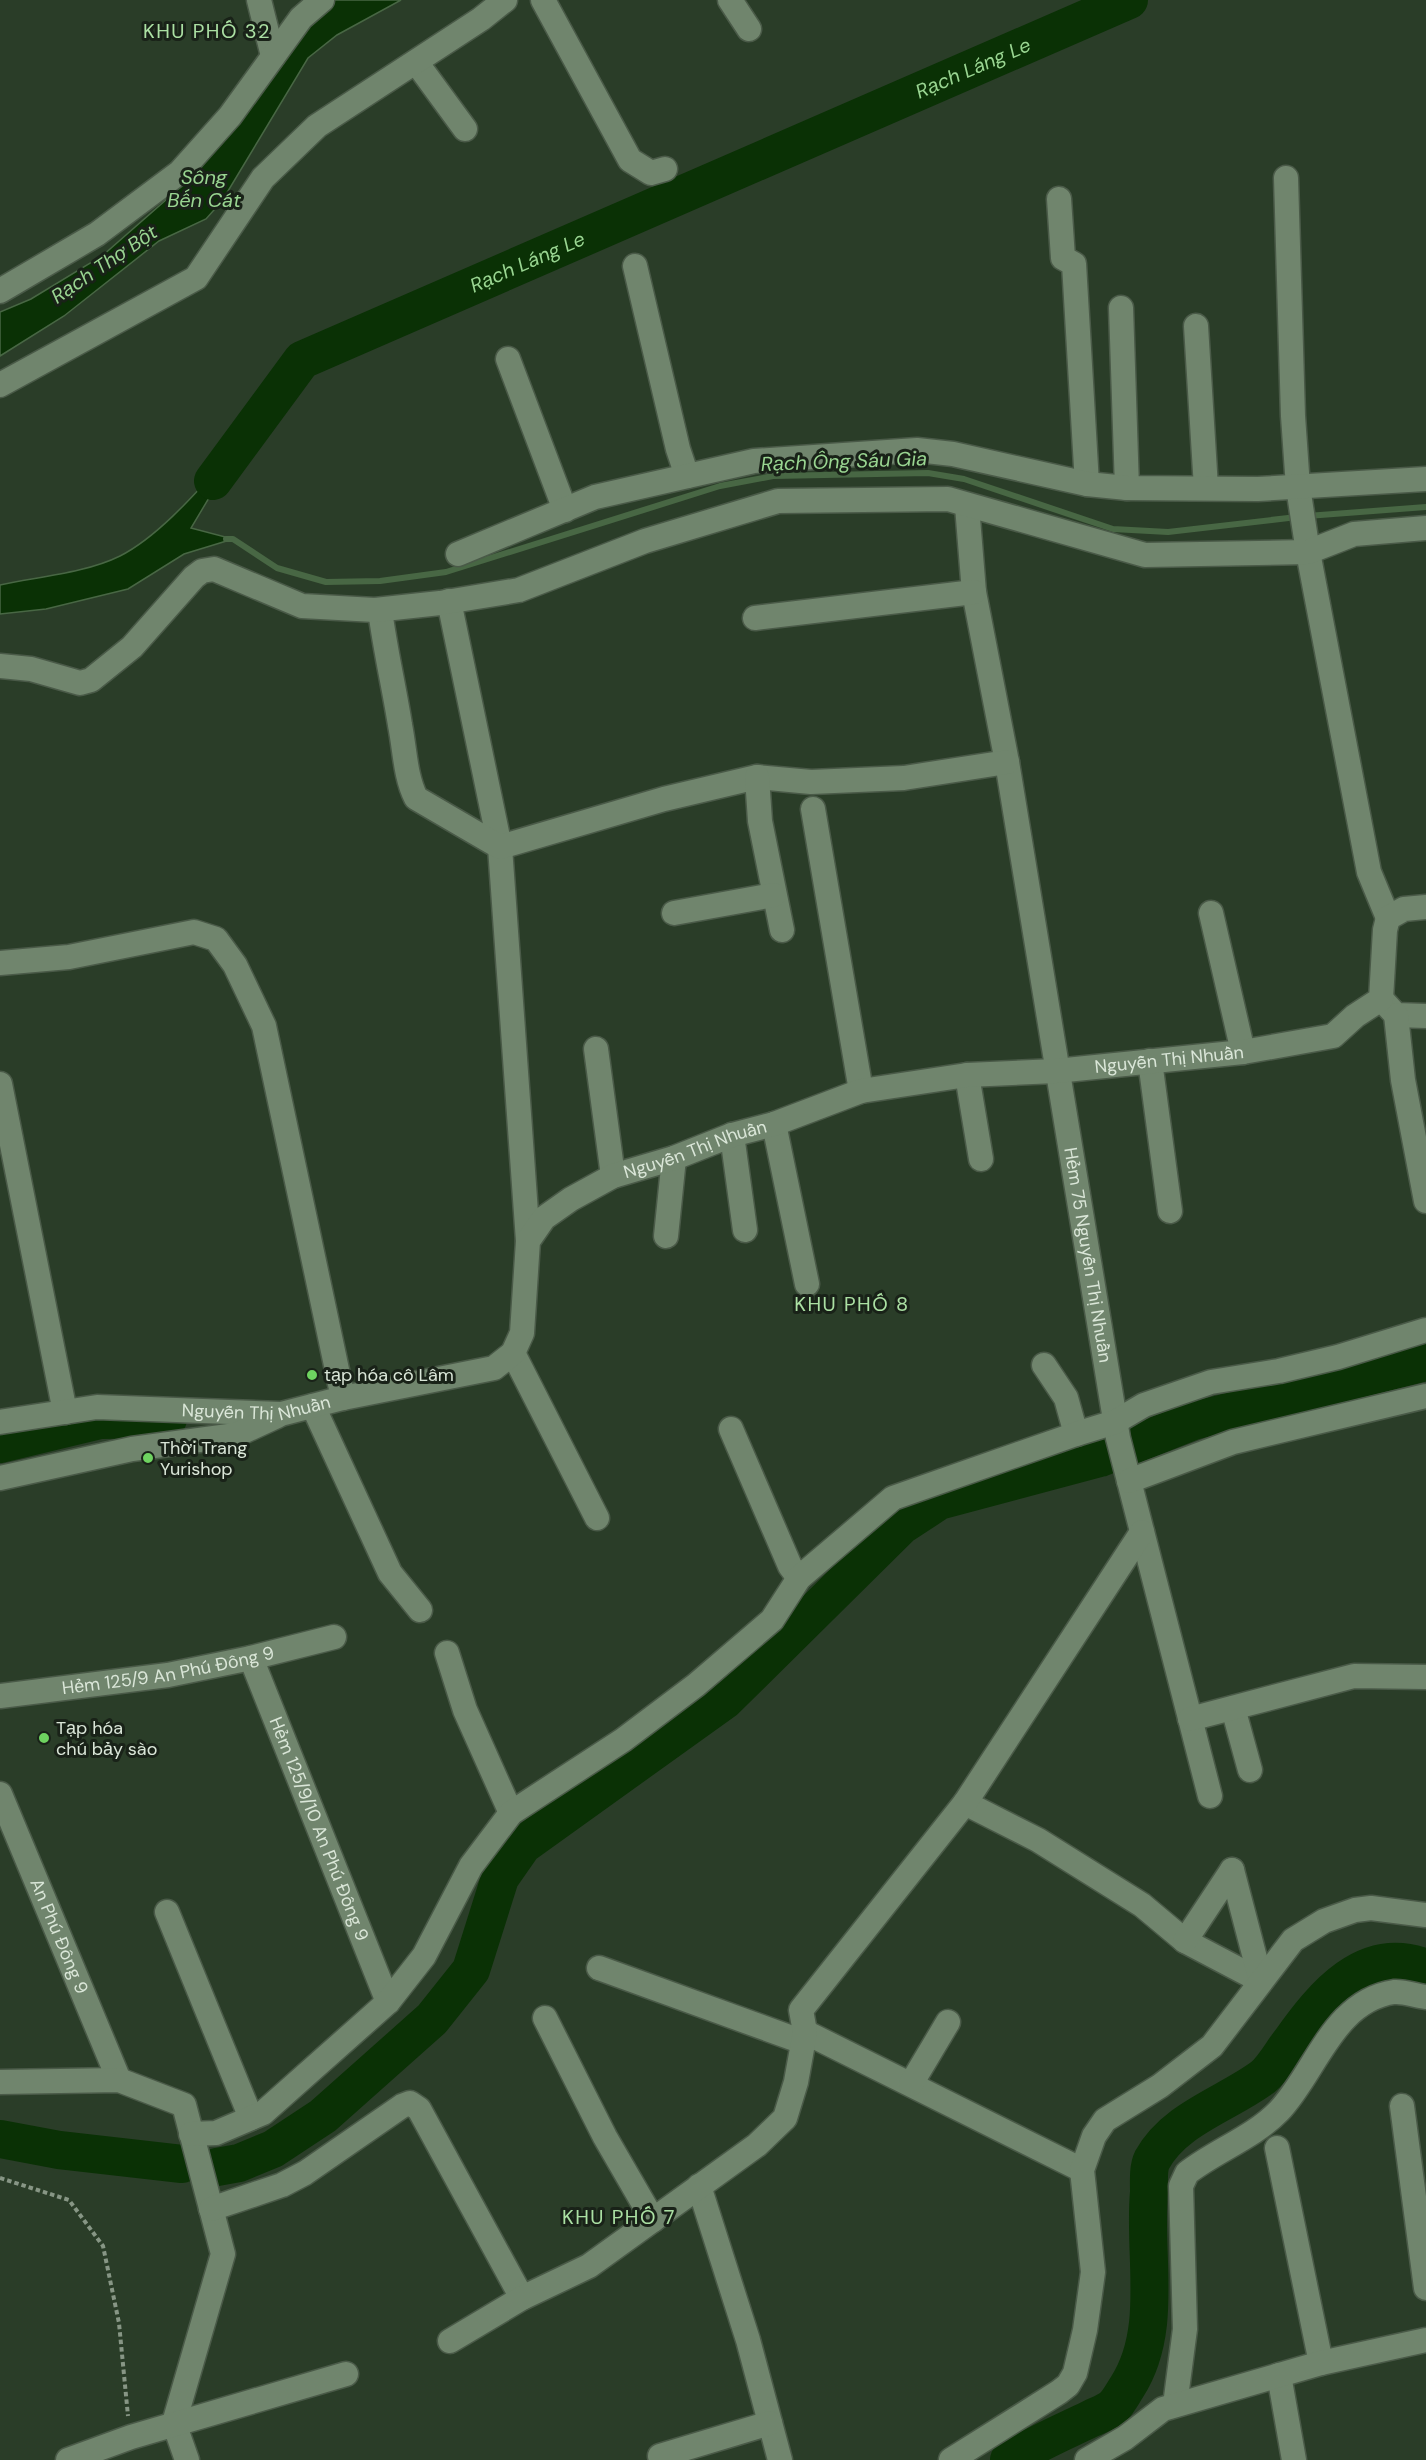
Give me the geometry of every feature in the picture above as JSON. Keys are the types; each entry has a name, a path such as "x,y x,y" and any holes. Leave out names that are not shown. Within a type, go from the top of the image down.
{"street":[{"path":"259,0 273,57"},
{"path":"0,291 97,234 180,172 230,117 301,18 322,0"},
{"path":"0,385 196,278 263,178 317,126 481,19 505,0"},
{"path":"543,0 630,160 651,173 665,169"},
{"path":"730,0 749,29"},
{"path":"416,62 465,129"},
{"path":"1286,178 1293,416 1299,491 1307,546 1369,872 1388,918 1384,930 1388,1007 1426,1201"},
{"path":"1059,200 1063,258 1074,264 1087,484"},
{"path":"635,266 678,449 687,476"},
{"path":"1121,308 1127,488"},
{"path":"1196,326 1206,489"},
{"path":"508,359 565,510"},
{"path":"458,554 595,497 754,461 917,450 953,454 1087,484 1127,488 1299,491 1426,479"},
{"path":"0,666 31,669 80,683 91,680 132,647 202,571 214,569 302,606 380,610 519,590 645,541 778,501 948,499 1145,555 1307,546 1354,534 1426,528"},
{"name":"Hẻm 75 Nguyễn Thị Nhuần","path":"967,506 974,592 1007,762 1116,1430 1210,1796"},
{"path":"755,618 974,592"},
{"path":"449,601 500,847 528,1241 522,1333 513,1353 597,1518"},
{"path":"380,610 385,651 410,785 416,798 500,847 664,799 757,777 811,782 904,778 1007,762"},
{"path":"757,777 760,821 782,930"},
{"path":"813,809 861,1091"},
{"path":"674,913 774,895"},
{"path":"1388,918 1404,909 1426,907"},
{"path":"1211,913 1244,1052"},
{"path":"0,963 69,957 194,932 216,939 236,965 264,1026 343,1398"},
{"path":"1388,1007 1426,1016"},
{"name":"Nguyễn Thị Nhuần","path":"528,1241 544,1218 571,1199 614,1176 674,1158 732,1135 774,1124 861,1091 967,1075 1056,1071 1244,1052 1333,1036 1355,1016 1388,1007"},
{"path":"596,1048 614,1176"},
{"path":"1150,1061 1170,1211"},
{"path":"967,1075 981,1159"},
{"path":"0,1084 65,1412"},
{"path":"774,1124 807,1284"},
{"path":"732,1135 745,1230"},
{"path":"666,1236 674,1158"},
{"path":"191,2134 216,2133 263,2113 388,2002 424,1956 471,1866 511,1813 623,1740 696,1685 772,1620 799,1578 893,1498 1076,1434 1116,1430 1144,1405 1211,1382 1280,1371 1338,1357 1426,1330"},
{"name":"Nguyễn Thị Nhuần","path":"0,1422 97,1407 281,1414 343,1398 495,1368 513,1353"},
{"path":"1044,1365 1066,1398 1076,1434"},
{"path":"1127,1475 1233,1442 1426,1396"},
{"path":"313,1406 390,1573 420,1610"},
{"path":"0,1478 132,1449 236,1435 281,1414"},
{"path":"731,1429 790,1566 799,1578"},
{"path":"450,2341 522,2298 589,2266 757,2145 785,2118 796,2082 804,2037 801,2010 965,1803 1142,1532"},
{"name":"Hẻm 125/9 An Phú Đông 9","path":"0,1696 168,1675 334,1637"},
{"path":"447,1653 465,1710 511,1813"},
{"name":"Hẻm 125/9/10 An Phú Đông 9","path":"250,1658 388,2002"},
{"path":"1190,1719 1354,1677 1426,1677"},
{"path":"1233,1708 1250,1770"},
{"name":"An Phú Đông 9","path":"0,1794 119,2080"},
{"path":"965,1803 1038,1840 1142,1905 1185,1941 1261,1981"},
{"path":"1185,1941 1232,1870 1261,1981"},
{"path":"951,2460 1059,2392 1068,2385 1076,2373 1093,2272 1082,2170 1094,2136 1106,2120 1160,2086 1212,2046 1293,1940 1324,1921 1355,1910 1371,1908 1426,1915"},
{"path":"167,1912 251,2118"},
{"path":"598,1968 804,2037 911,2084 1082,2170"},
{"path":"1175,2405 1185,2329 1181,2186 1187,2173 1279,2111 1313,2059 1344,2020 1371,1998 1396,1992 1426,1997"},
{"path":"544,2018 605,2138 653,2220"},
{"path":"911,2084 948,2022"},
{"path":"0,2082 119,2080 184,2105 223,2254 174,2423 187,2460"},
{"path":"211,2209 282,2185 305,2173 402,2106 410,2103 419,2109 522,2298"},
{"path":"1402,2106 1426,2288"},
{"path":"1277,2148 1321,2363"},
{"path":"699,2186 748,2340 780,2460"},
{"path":"1087,2460 1125,2439 1163,2409 1321,2363 1426,2340"},
{"path":"68,2460 174,2423 346,2374"},
{"path":"1279,2375 1294,2460"},
{"path":"660,2456 770,2423"}],"path":[{"path":"0,2178 69,2200 103,2246 119,2323 130,2437"}],"water":[{"name":"Sông Bến Cát","path":"325,0 401,0 337,35 308,58 222,201 206,219 159,241 64,316 0,356 0,312 31,299 102,256 175,192"},
{"path":"243,441 191,528 233,539 184,554 128,589 46,609 0,614 0,585 92,567 120,556 137,546 170,519"}],"waterway":[{"name":"Rạch Láng Le","path":"213,481 302,360 1129,0"},
{"name":"Rạch Ông Sáu Gia","path":"226,539 233,539 277,568 326,582 380,581 446,572 720,486 773,476 928,473 964,479 1113,529 1168,532 1297,517"},
{"name":"Rạch Ông Sáu Gia","path":"1307,516 1426,507"},
{"path":"217,2167 239,2163 273,2149 323,2116 432,2019 471,1970 500,1878 523,1845 725,1700 901,1526 939,1501 1100,1458 1193,1421 1426,1362"},
{"path":"0,1444 100,1420 168,1419"},
{"path":"1009,2460 1112,2408 1118,2402 1138,2365 1149,2317 1149,2171 1152,2160 1162,2145 1188,2122 1263,2077 1317,2007 1348,1979 1365,1969 1384,1963 1404,1962 1426,1968"},
{"path":"0,2139 59,2150 182,2164"}],"place":[{"name":"tạp hóa cô Lâm","path":"312,1375"},
{"name":"Thời Trang Yurishop","path":"148,1458"},
{"name":"Tạp hóa chú bảy sào","path":"44,1738"}],"district":[{"name":"KHU PHỐ 32","path":"207,31"},
{"name":"KHU PHỐ 8","path":"852,1304"},
{"name":"KHU PHỐ 7","path":"619,2217"}],"water label":[{"name":"Rạch Thợ Bột","path":"104,264"}]}
